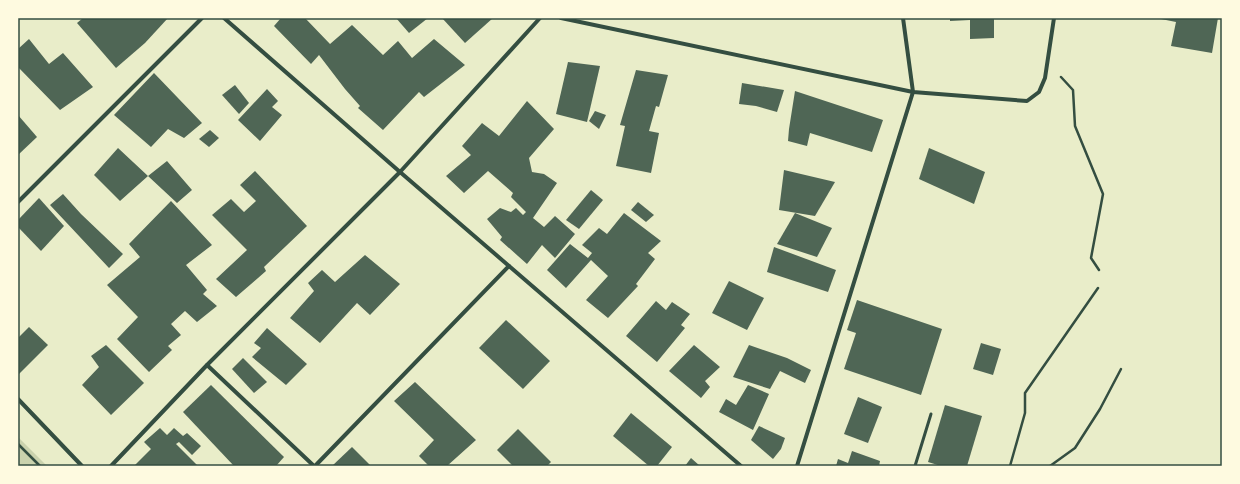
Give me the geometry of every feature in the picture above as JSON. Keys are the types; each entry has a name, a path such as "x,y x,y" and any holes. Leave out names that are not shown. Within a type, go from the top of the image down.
{"street":[{"path":"18,202 202,18"},
{"path":"224,18 741,466"},
{"path":"111,466 207,365 400,172 540,18"},
{"path":"561,18 912,92 1027,101 1039,92 1045,78 1054,18"},
{"path":"797,466 912,92 903,18"},
{"path":"207,365 314,466 509,266"},
{"path":"18,399 82,466"}],"lane":[{"path":"915,466 931,414"}],"path":[{"path":"1047,62 1073,90 1075,126 1103,194 1092,258 1099,270"},
{"path":"1010,466 1026,413 1025,393 1098,288"},
{"path":"1050,466 1075,448 1100,409 1121,369"},
{"path":"18,444 40,466"}],"green space":[{"path":"18,437 47,466 18,466"}],"building":[{"path":"83,18 168,18 145,43 116,68 77,23"},
{"path":"281,18 305,18 330,44 352,25 383,55 398,41 412,58 434,39 465,65 424,97 419,92 383,130 358,108 360,106 319,55 311,64 274,26"},
{"path":"396,18 428,18 409,33"},
{"path":"442,18 493,18 465,43"},
{"path":"950,18 994,18 994,38 970,39 970,20 950,21"},
{"path":"1156,18 1218,18 1212,53 1171,46 1176,22"},
{"path":"29,39 49,64 63,53 93,87 60,110 18,67 18,49"},
{"path":"568,62 600,66 587,122 556,114"},
{"path":"636,70 668,75 659,107 656,106 649,131 659,133 651,173 616,166 625,126 620,125"},
{"path":"154,73 202,123 184,138 168,129 151,147 114,115"},
{"path":"742,83 784,90 777,112 756,106 739,104"},
{"path":"235,85 249,103 239,114 222,95"},
{"path":"267,89 278,101 272,107 282,115 260,141 238,120"},
{"path":"795,91 883,120 872,152 810,133 807,146 788,141"},
{"path":"527,101 554,129 529,158 532,172 544,174 557,183 533,218 544,227 555,216 575,234 555,258 542,245 527,264 500,240 502,237 487,219 500,208 511,212 516,208 523,215 526,212 511,197 513,193 488,171 464,193 446,176 471,155 462,146 482,123 499,136"},
{"path":"595,111 606,115 599,129 589,121"},
{"path":"18,115 37,137 18,155"},
{"path":"210,130 219,138 209,147 199,139"},
{"path":"118,148 148,176 120,201 94,175"},
{"path":"929,148 985,172 974,204 919,179"},
{"path":"167,161 192,190 177,203 148,176"},
{"path":"784,170 835,182 815,216 779,210"},
{"path":"255,171 307,226 264,267 266,271 236,297 216,279 247,250 212,215 231,199 244,212 256,201 240,185"},
{"path":"591,190 603,200 579,229 566,220"},
{"path":"63,194 81,214 123,254 109,268 50,205"},
{"path":"39,198 64,226 41,251 18,227 18,220"},
{"path":"171,201 212,245 186,265 207,290 203,294 217,306 197,322 185,311 171,324 181,335 168,346 172,350 149,372 117,339 138,317 107,285 140,257 129,244"},
{"path":"638,202 654,215 646,222 631,210"},
{"path":"624,213 661,241 648,253 655,259 636,284 638,286 608,318 586,300 608,276 591,260 566,288 547,270 570,244 588,258 592,253 582,245 599,228 607,234"},
{"path":"795,213 832,228 817,257 777,244"},
{"path":"774,247 836,270 828,292 767,272"},
{"path":"365,255 400,284 370,315 357,303 320,343 290,318 314,291 308,283 322,270 335,282"},
{"path":"729,281 764,298 747,330 712,313"},
{"path":"857,300 942,329 921,395 844,369 856,333 847,330"},
{"path":"656,301 666,310 672,302 690,314 681,325 685,328 657,362 626,336"},
{"path":"506,320 550,361 523,389 479,348"},
{"path":"29,327 48,345 18,375 18,338"},
{"path":"267,328 307,364 286,385 252,357 261,348 254,343"},
{"path":"981,343 1001,349 993,375 973,369"},
{"path":"106,345 144,383 111,415 82,385 99,367 91,356"},
{"path":"694,345 720,367 705,381 710,387 701,398 669,371"},
{"path":"749,345 787,358 811,370 805,383 780,371 770,389 733,377"},
{"path":"243,358 267,382 254,393 232,369"},
{"path":"415,382 476,440 447,466 429,466 419,456 434,440 394,401"},
{"path":"211,385 284,457 276,466 234,466 183,412"},
{"path":"748,385 769,394 753,430 719,412 726,399 736,405"},
{"path":"858,397 882,407 868,443 844,434"},
{"path":"945,405 982,416 967,466 941,466 928,462"},
{"path":"631,413 672,447 657,466 649,466 613,436"},
{"path":"759,426 785,438 781,449 773,459 751,440"},
{"path":"160,428 167,435 174,428 183,436 187,433 201,446 192,455 179,442 176,444 198,466 134,466 151,449 144,442"},
{"path":"518,429 551,462 547,466 513,466 497,450"},
{"path":"352,447 371,466 332,466"},
{"path":"852,451 880,461 879,466 836,466 838,459 848,463"},
{"path":"691,458 700,466 685,466"}]}
